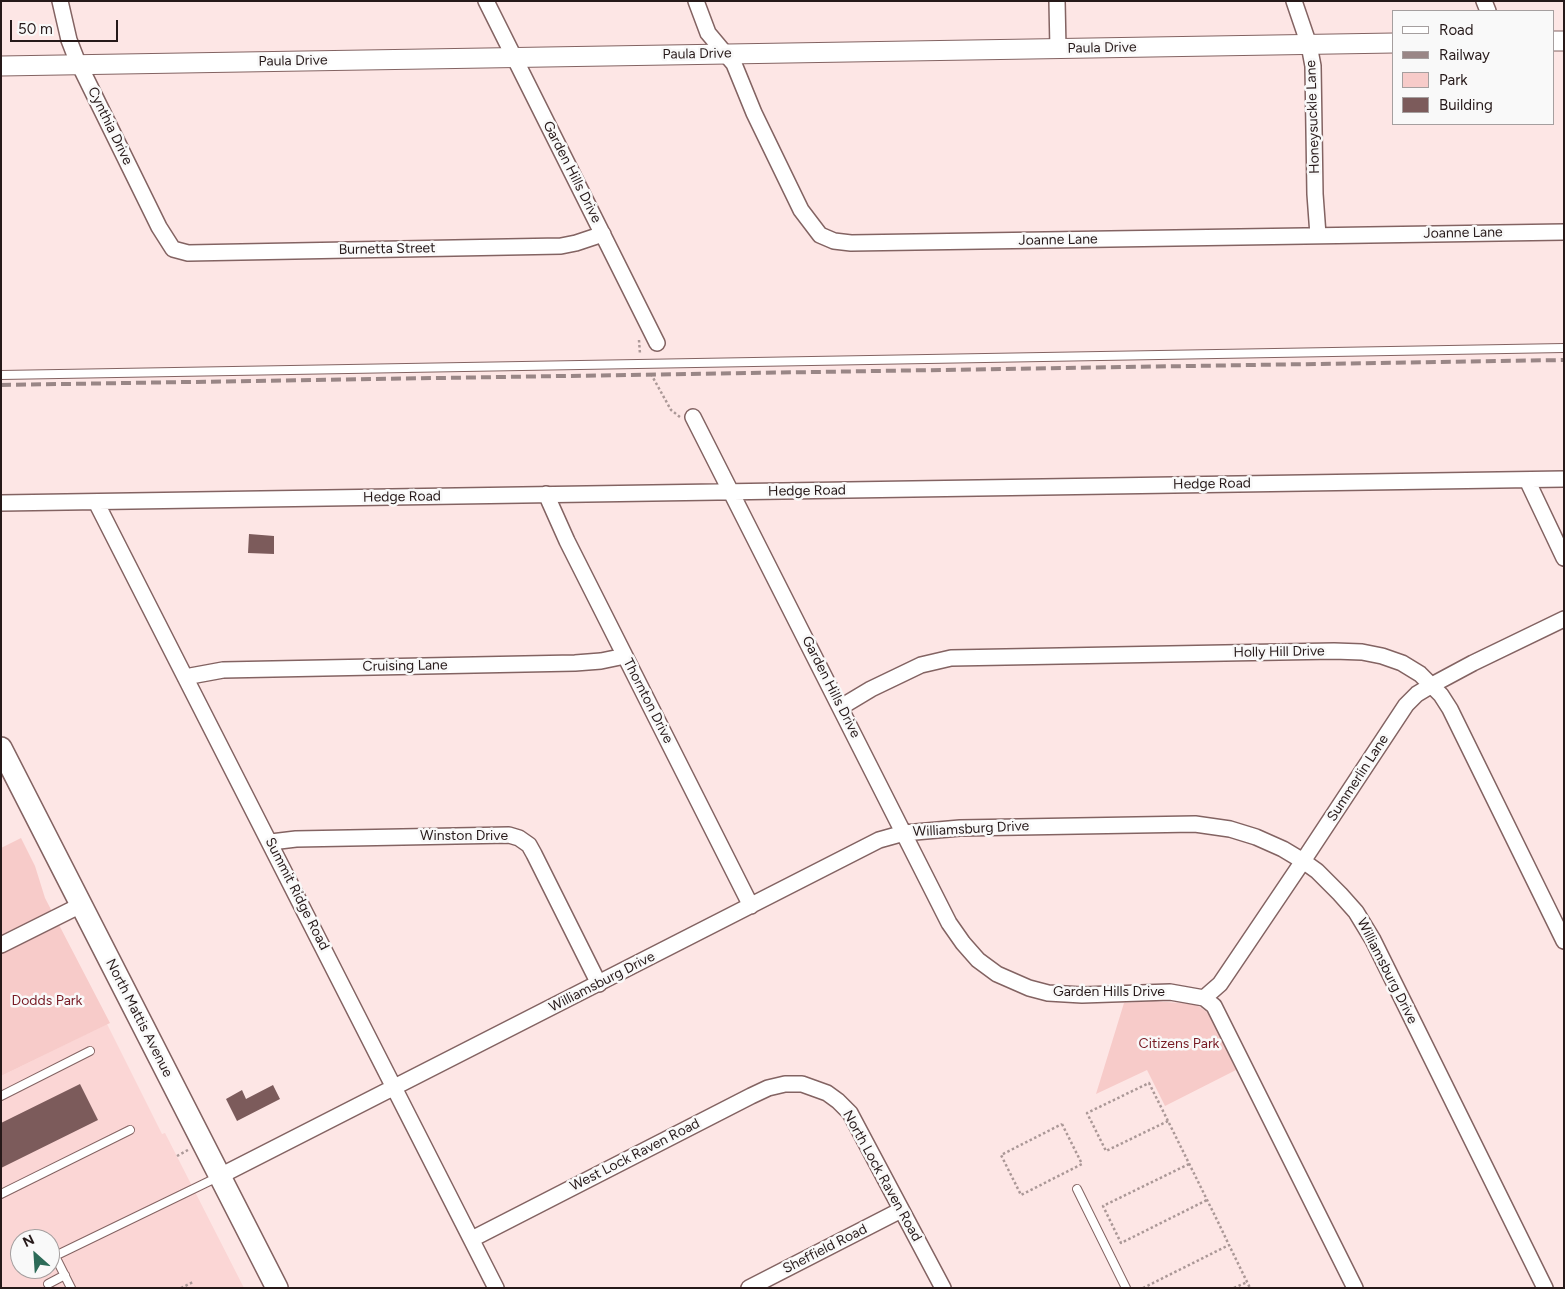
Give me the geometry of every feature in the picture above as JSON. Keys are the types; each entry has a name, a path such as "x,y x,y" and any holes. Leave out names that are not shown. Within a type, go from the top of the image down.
{"main road":[{"name":"North Mattis Avenue","path":"1,748 277,1288"}],"street":[{"name":"Cynthia Drive","path":"60,1 69,40 170,247"},
{"name":"Garden Hills Drive","path":"486,1 658,343"},
{"name":"Joanne Lane","path":"696,1 708,33 734,64 754,113 801,210 820,235 834,241 851,243 1564,232"},
{"path":"1056,1 1058,49"},
{"name":"Honeysuckle Lane","path":"1294,1 1309,44 1313,66 1315,194 1318,235"},
{"name":"Paula Drive","path":"1,66 1392,43"},
{"name":"Burnetta Street","path":"170,247 174,250 188,253 561,246 603,234"},
{"name":"Garden Hills Drive","path":"694,419 841,706 949,923 963,943 978,960 997,974 1029,988 1048,993 1082,995 1170,992 1204,998"},
{"name":"Hedge Road","path":"1,504 1564,478"},
{"path":"1527,480 1564,558"},
{"name":"Thornton Drive","path":"546,494 567,541 751,906"},
{"name":"Summit Ridge Road","path":"96,502 271,842 496,1288"},
{"name":"Summerlin Lane","path":"1204,998 1220,984 1406,704 1417,694 1432,685 1564,619"},
{"name":"Holly Hill Drive","path":"841,706 921,665 951,658 1314,651 1362,652 1382,656 1402,663 1420,674 1432,685 1450,709 1564,941"},
{"name":"Cruising Lane","path":"185,677 223,670 576,663 601,661 625,656"},
{"name":"Williamsburg Drive","path":"220,1176 879,840 904,833 960,828 1195,824 1230,829 1256,836 1283,849 1303,861 1340,894 1356,912 1373,940 1545,1288"},
{"name":"Winston Drive","path":"271,842 296,839 509,835 519,838 529,845 534,854 599,984"},
{"path":"1,945 81,905"},
{"path":"1204,998 1214,1006 1355,1288"},
{"name":"West Lock Raven Road","path":"472,1240 751,1096 768,1088 785,1084 802,1084"},
{"name":"North Lock Raven Road","path":"802,1084 827,1093 838,1100 850,1113 944,1288"},
{"name":"Sheffield Road","path":"749,1288 901,1210"}],"lane":[{"path":"1,375 1564,348"},
{"path":"1,1096 90,1051"},
{"path":"1,1194 130,1130"},
{"path":"60,1253 220,1176"},
{"path":"1077,1189 1126,1288"},
{"path":"60,1267 71,1288"},
{"path":"48,1284 65,1275"}],"path":[{"path":"656,382 670,410 688,421 694,419"},
{"path":"1168,1121 1106,1152 1087,1113 1149,1083 1168,1121 1207,1200 1250,1288"},
{"path":"1062,1124 1082,1164 1021,1195 1001,1154 1062,1124"},
{"path":"177,1156 184,1152"},
{"path":"1189,1164 1103,1206 1121,1243 1207,1200"},
{"path":"1143,1288 1229,1245"},
{"path":"181,1288 193,1282"},
{"path":"1234,1288 1247,1282"}],"shaded area":[{"path":"107,1024 162,1134 165,1133 244,1288 1,1288 1,1076"}],"green space":[{"name":"Dodds Park","path":"21,838 35,866 45,898 110,1023 1,1076 1,848"},
{"name":"Citizens Park","path":"1152,1001 1195,1004 1210,1014 1236,1070 1165,1106 1147,1070 1096,1094 1124,1003"}],"building":[{"path":"249,534 274,536 274,554 248,553"},
{"path":"80,1084 98,1120 1,1168 1,1123"},
{"path":"273,1085 280,1099 237,1121 226,1099 242,1090 246,1099"}],"railway":[{"path":"1,385 1564,360"}]}
